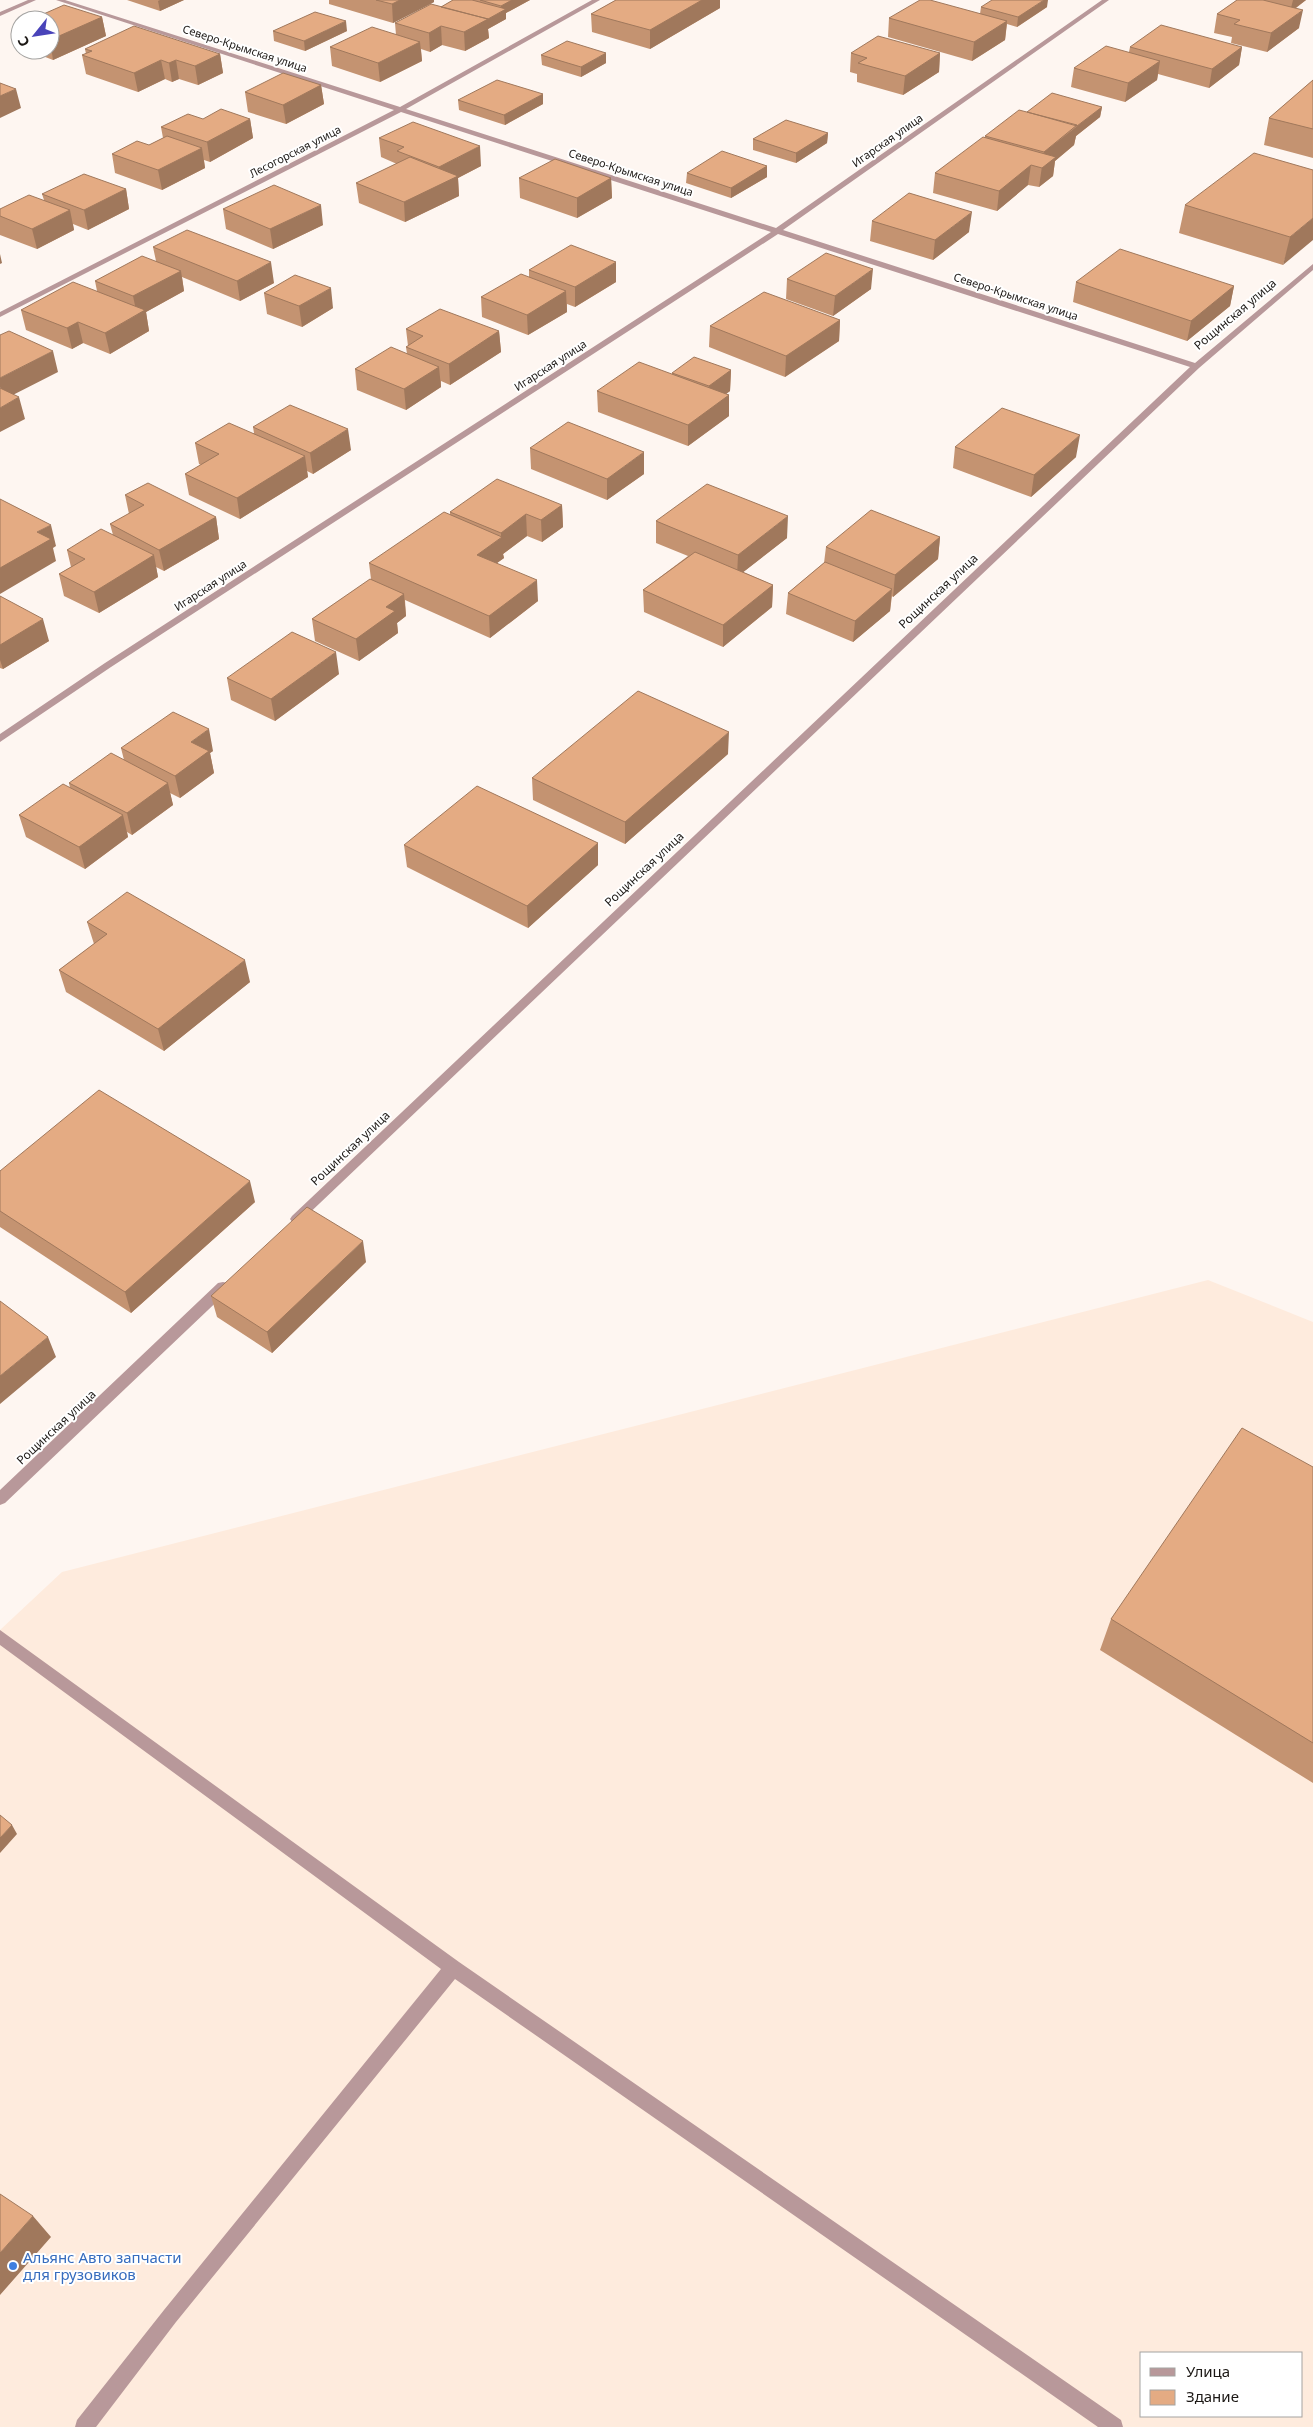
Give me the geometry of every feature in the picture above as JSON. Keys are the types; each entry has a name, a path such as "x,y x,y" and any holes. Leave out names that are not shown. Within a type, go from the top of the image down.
{"street":[{"path":"0,14 33,0"},
{"name":"Северо-Крымская улица","path":"59,0 1196,366"},
{"name":"Лесогорская улица","path":"0,315 400,110 597,0"},
{"name":"Игарская улица","path":"0,739 116,660 777,231 1106,0"},
{"name":"Рощинская улица","path":"290,1224 1196,366 1313,266"},
{"name":"Рощинская улица","path":"0,1499 232,1279"},
{"path":"0,1637 453,1968 1114,2427"},
{"path":"84,2427 170,2316 453,1968"}],"shaded area":[{"path":"1208,1280 1313,1322 1313,2427 0,2427 0,1630 62,1572"}],"building":[{"path":"376,0 400,0 392,4"},
{"path":"453,0 472,0 506,9 488,19 441,7"},
{"path":"480,0 512,0 501,6"},
{"path":"616,0 702,0 650,30 591,14"},
{"path":"920,0 930,0 1007,21 974,42 889,18"},
{"path":"992,0 1044,0 1018,17 981,7"},
{"path":"1237,0 1263,0 1303,10 1271,33 1234,24 1240,20 1217,14"},
{"path":"431,4 488,19 464,32 441,26 429,33 395,23"},
{"path":"64,5 102,17 60,36 60,10 53,10"},
{"path":"315,12 346,21 304,41 273,31"},
{"path":"1161,25 1242,47 1212,69 1130,47"},
{"path":"134,26 220,54 195,66 176,60 169,63 161,60 134,73 82,55 92,51 85,49"},
{"path":"372,27 420,42 378,63 330,47"},
{"path":"878,36 940,53 905,76 858,63 867,58 851,53"},
{"path":"567,41 606,53 581,67 541,55"},
{"path":"1106,46 1160,61 1128,83 1074,68"},
{"path":"283,73 321,85 283,105 245,92"},
{"path":"497,80 543,94 504,115 458,100"},
{"path":"1313,80 1313,129 1269,118"},
{"path":"0,83 16,89 0,96"},
{"path":"1052,93 1102,107 1077,126 1027,112"},
{"path":"221,109 250,119 207,142 161,127 188,114 203,119"},
{"path":"1019,110 1077,125 1044,152 985,136"},
{"path":"786,120 828,133 796,153 753,139"},
{"path":"413,122 480,146 439,167 397,151 404,147 379,138"},
{"path":"167,136 202,148 158,170 112,154 137,141 149,145"},
{"path":"983,137 1056,157 1042,168 1031,165 999,191 935,173"},
{"path":"722,151 767,166 731,188 687,173"},
{"path":"1254,153 1313,170 1313,218 1290,237 1185,205"},
{"path":"410,157 458,176 404,202 356,183"},
{"path":"555,159 611,178 577,198 519,178"},
{"path":"84,174 126,189 84,210 42,194"},
{"path":"274,185 321,205 270,229 223,209"},
{"path":"909,193 972,212 935,240 872,221"},
{"path":"29,195 70,210 32,229 0,216 0,209"},
{"path":"187,230 271,262 237,281 153,247"},
{"path":"571,245 616,262 575,287 529,270"},
{"path":"1120,249 1234,286 1191,321 1076,282"},
{"path":"826,253 873,269 835,296 787,279"},
{"path":"142,256 181,271 133,296 95,281"},
{"path":"521,274 566,291 527,315 481,297"},
{"path":"295,275 331,288 299,306 264,293"},
{"path":"73,282 145,310 105,333 78,322 67,328 21,310"},
{"path":"764,292 840,320 786,356 710,326"},
{"path":"440,309 499,331 449,364 406,347 423,336 406,329"},
{"path":"9,331 53,351 0,378 0,335"},
{"path":"391,347 439,367 404,389 355,369"},
{"path":"694,357 731,370 709,386 672,373"},
{"path":"639,362 729,395 688,425 597,391"},
{"path":"0,388 19,397 0,408"},
{"path":"290,405 348,429 310,453 253,427"},
{"path":"1002,408 1080,435 1034,475 955,447"},
{"path":"568,422 644,452 607,479 530,448"},
{"path":"229,423 305,456 237,498 185,474 219,454 195,443"},
{"path":"497,479 562,505 541,520 526,514 501,533 450,512"},
{"path":"148,483 216,517 159,550 110,524 144,505 125,495"},
{"path":"707,484 788,516 738,555 656,521"},
{"path":"0,499 51,525 37,532 51,539 0,568"},
{"path":"871,510 940,537 895,575 826,547"},
{"path":"444,512 502,537 477,555 537,580 489,616 369,563"},
{"path":"101,529 154,555 94,592 59,574 85,559 67,550"},
{"path":"695,552 773,585 723,625 643,590"},
{"path":"825,562 892,589 855,621 788,593"},
{"path":"370,579 404,594 386,607 395,611 356,639 312,619"},
{"path":"0,596 43,619 0,645"},
{"path":"292,632 336,652 271,699 227,678"},
{"path":"638,691 729,732 625,822 532,778"},
{"path":"173,712 209,729 191,742 209,751 175,776 121,748"},
{"path":"111,753 168,783 127,813 69,783"},
{"path":"63,784 123,815 79,847 19,815"},
{"path":"477,786 598,843 527,906 404,845"},
{"path":"127,892 245,960 158,1029 59,970 107,934 87,922"},
{"path":"99,1090 250,1181 125,1292 0,1211 0,1171"},
{"path":"307,1207 363,1241 267,1332 211,1296"},
{"path":"0,1301 48,1337 0,1376"},
{"path":"1242,1428 1313,1467 1313,1743 1111,1619"},
{"path":"0,1815 12,1825 0,1838"},
{"path":"0,2194 33,2216 0,2253"}],"place":[{"name":"Альянс Авто запчасти для грузовиков","path":"13,2266"}]}
